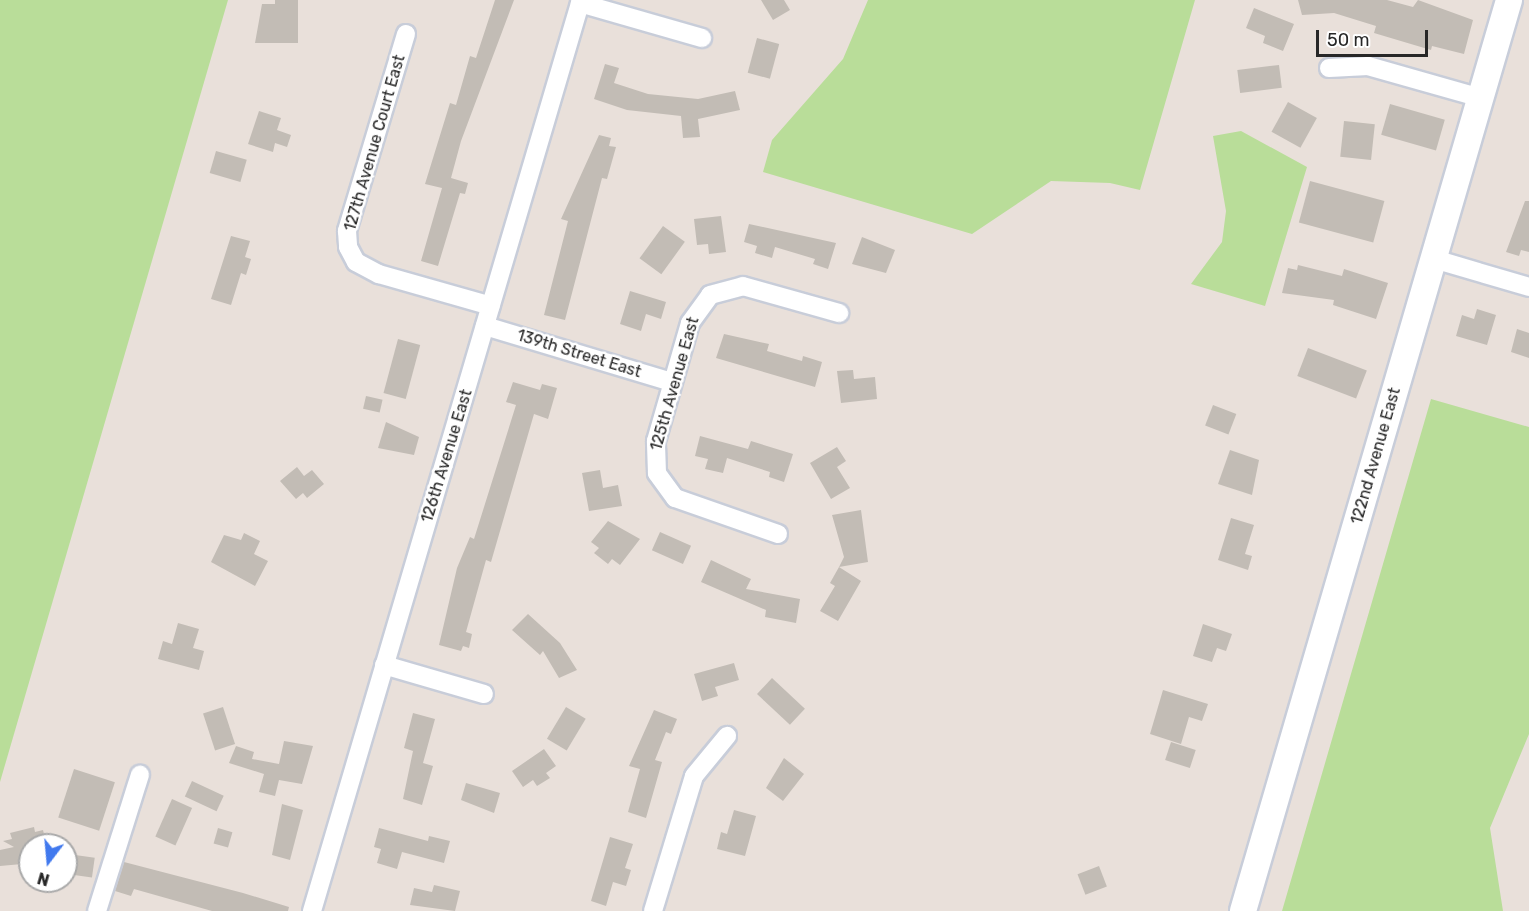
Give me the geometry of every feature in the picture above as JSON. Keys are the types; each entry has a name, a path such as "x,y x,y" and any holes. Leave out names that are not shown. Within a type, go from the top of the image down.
{"main road":[{"name":"122nd Avenue East","path":"1243,911 1509,0"}],"street":[{"path":"581,1 702,38"},
{"name":"126th Avenue East","path":"312,911 581,1"},
{"name":"127th Avenue Court East","path":"406,34 347,231 351,253 362,267 379,274 491,306"},
{"path":"1329,68 1368,66 1481,98"},
{"path":"1434,259 1529,287"},
{"name":"125th Avenue East","path":"778,534 675,498 661,482 654,460 672,382 696,309 710,295 735,286 839,313"},
{"name":"139th Street East","path":"485,326 672,382"},
{"path":"384,666 484,694"},
{"path":"653,911 697,770 727,736"},
{"path":"97,911 140,776"}],"green space":[{"path":"0,0 228,0 0,782"},
{"path":"868,0 1195,0 1140,190 1110,183 1051,181 972,234 763,172 772,140 843,59"},
{"path":"1241,131 1307,167 1265,306 1191,284 1222,242 1226,211 1213,136"},
{"path":"1431,399 1529,427 1529,734 1490,828 1503,911 1282,911"}],"building":[{"path":"275,0 298,0 298,43 255,43 262,4 275,4"},
{"path":"495,0 514,0 461,141 451,178 468,183 465,194 460,193 438,266 421,261 442,188 425,184 450,103 456,105 470,56 476,58"},
{"path":"761,0 784,0 790,10 773,20"},
{"path":"1298,0 1387,0 1413,7 1418,0 1473,20 1464,54 1432,46 1431,50 1374,33 1376,26 1334,13 1302,15"},
{"path":"1254,8 1294,24 1283,51 1263,43 1265,36 1246,28"},
{"path":"757,38 779,44 770,79 748,73"},
{"path":"605,64 619,68 614,83 648,94 698,99 735,91 740,110 698,119 700,137 683,138 681,116 627,110 594,99"},
{"path":"1279,65 1282,88 1240,93 1237,70"},
{"path":"1288,102 1317,118 1300,148 1272,132"},
{"path":"1390,104 1445,120 1436,150 1381,135"},
{"path":"259,111 281,118 277,130 291,135 287,147 275,143 273,152 248,144"},
{"path":"1344,121 1375,124 1371,160 1340,157"},
{"path":"599,135 611,138 609,146 616,147 607,179 602,178 565,320 544,315 568,221 561,219"},
{"path":"216,151 247,160 240,182 210,173"},
{"path":"1310,181 1384,201 1373,242 1299,223"},
{"path":"1525,201 1529,201 1529,252 1521,250 1519,256 1506,252"},
{"path":"721,216 726,252 709,254 708,244 697,245 694,219"},
{"path":"749,224 836,243 828,269 813,264 815,259 775,247 772,258 755,253 757,246 744,242"},
{"path":"663,226 685,242 661,274 639,258"},
{"path":"231,236 250,241 245,257 251,259 246,275 241,273 231,305 211,299"},
{"path":"862,237 895,250 886,273 852,264"},
{"path":"1298,265 1342,276 1344,269 1388,283 1376,319 1333,305 1334,300 1282,293 1288,268 1297,270"},
{"path":"630,291 666,302 661,319 646,314 641,331 620,324"},
{"path":"1477,309 1496,315 1487,345 1456,336 1462,315 1474,319"},
{"path":"1517,329 1529,333 1529,358 1511,352"},
{"path":"724,334 769,344 767,351 802,361 803,356 822,362 815,387 716,358"},
{"path":"398,339 420,345 406,399 384,393"},
{"path":"1308,348 1367,371 1356,399 1297,376"},
{"path":"853,370 854,379 875,377 877,399 841,403 837,371"},
{"path":"513,382 540,390 542,384 557,388 548,419 534,414 491,562 486,560 466,632 472,634 469,648 463,646 461,651 439,645 457,568 470,537 474,539 516,405 506,402"},
{"path":"366,396 383,400 380,412 363,409"},
{"path":"1213,405 1236,414 1228,434 1205,426"},
{"path":"386,422 419,437 414,455 378,448"},
{"path":"700,436 748,449 751,441 793,454 784,482 769,477 770,472 727,458 723,473 705,469 708,459 695,456"},
{"path":"837,447 846,461 837,467 850,488 831,499 810,463"},
{"path":"1230,450 1259,460 1252,495 1218,484"},
{"path":"297,467 304,476 312,470 324,484 307,498 303,493 296,499 280,481"},
{"path":"600,470 603,488 618,485 622,506 589,511 582,473"},
{"path":"861,510 868,562 839,567 844,557 832,515"},
{"path":"1231,518 1254,525 1245,554 1252,556 1248,570 1218,560"},
{"path":"608,521 640,539 620,565 612,559 608,564 594,553 599,548 591,542"},
{"path":"660,532 691,546 683,564 652,550"},
{"path":"244,533 260,541 254,554 268,561 255,586 211,562 224,535 241,540"},
{"path":"711,560 751,579 746,589 800,599 796,623 765,617 766,610 701,582"},
{"path":"839,567 861,581 838,621 820,611 835,586 830,583"},
{"path":"528,614 560,643 577,670 559,678 543,651 540,655 512,630"},
{"path":"178,623 199,629 193,648 204,651 199,670 158,659 163,641 172,644"},
{"path":"1203,624 1232,634 1226,651 1217,648 1212,662 1193,656"},
{"path":"734,663 739,680 715,687 718,696 702,701 694,674"},
{"path":"772,678 805,709 790,725 757,694"},
{"path":"1163,690 1208,704 1202,721 1189,717 1181,744 1150,734"},
{"path":"223,707 235,744 215,751 203,713"},
{"path":"566,707 586,719 567,751 547,739"},
{"path":"654,710 677,719 671,734 666,732 655,760 662,762 646,818 628,812 640,769 629,766"},
{"path":"413,713 435,719 423,763 433,766 422,805 403,799 413,751 404,748"},
{"path":"284,741 313,746 302,784 279,780 275,796 259,792 264,774 229,763 236,746 254,752 252,759 279,764"},
{"path":"1171,742 1196,750 1190,768 1165,760"},
{"path":"544,749 556,766 546,773 550,778 537,786 533,780 523,787 512,771"},
{"path":"784,758 804,774 783,801 766,788"},
{"path":"74,769 115,782 99,831 58,818"},
{"path":"192,781 224,796 217,811 185,796"},
{"path":"466,783 500,793 494,813 461,800"},
{"path":"172,799 192,808 175,845 155,836"},
{"path":"282,804 303,810 290,860 272,855"},
{"path":"734,810 756,816 745,856 717,849 721,832 727,834"},
{"path":"34,827 35,832 43,830 44,833 18,833 18,864 0,866 0,850 14,847 3,841 12,839 10,833"},
{"path":"218,828 232,832 228,848 214,843"},
{"path":"379,828 428,841 429,836 450,841 444,863 402,852 397,869 377,863 381,849 374,847"},
{"path":"610,837 633,844 625,868 631,870 626,886 613,882 606,906 591,901"},
{"path":"78,855 95,858 92,878 78,876"},
{"path":"124,862 243,893 289,907 288,911 212,911 134,889 131,896 115,891"},
{"path":"1099,866 1107,887 1085,895 1078,874"},
{"path":"434,885 460,891 455,911 410,905 414,888 432,892"}]}
